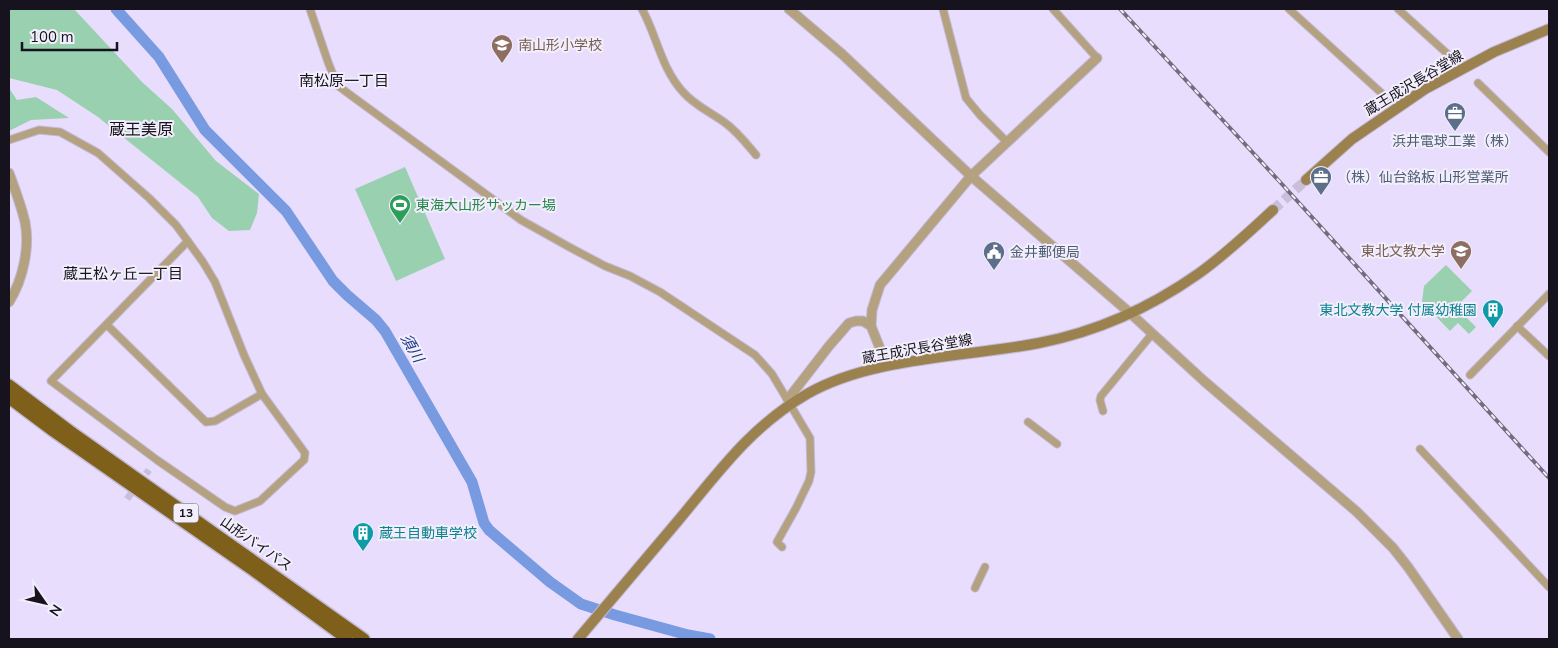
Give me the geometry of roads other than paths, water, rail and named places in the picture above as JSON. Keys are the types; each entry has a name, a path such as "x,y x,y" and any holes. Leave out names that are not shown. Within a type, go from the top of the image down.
{"highway":[{"name":"山形バイパス","path":"9,385 70,431 364,639"},
{"name":"山形バイパス","path":"9,398 347,639"}],"main road":[{"name":"蔵王成沢長谷堂線","path":"1306,180 1352,139 1425,89 1494,52 1549,29"},
{"name":"蔵王成沢長谷堂線","path":"578,639 748,439 789,402 837,380 887,366 1040,343 1089,330 1130,313 1200,273 1273,210"}],"street":[{"path":"310,9 337,85 521,220 605,266 630,276 660,292 740,344 755,355 772,374 810,438 809,481 777,542 782,547"},
{"path":"642,9 663,63 678,86 694,102 725,122 740,135 756,155"},
{"path":"789,9 842,54 971,176 1130,313 1204,381 1357,512 1408,567 1458,639"},
{"path":"942,9 966,98 980,116 1007,142"},
{"path":"887,366 871,326 872,310 880,285 971,176 1097,58 1053,9"},
{"path":"1289,9 1388,99"},
{"path":"1398,9 1452,58"},
{"path":"1478,83 1549,152"},
{"path":"9,140 39,130 50,130 60,132 98,153 149,198 176,225 204,262 215,282 244,355 262,394 305,453 304,460 260,501 235,511 225,507 164,465 50,381 188,241"},
{"path":"9,173 23,217 26,242 24,262 9,302"},
{"path":"1470,375 1549,294"},
{"path":"789,402 829,346 850,323 863,321 871,326"},
{"path":"107,325 206,422 215,421 262,394"},
{"path":"1517,326 1549,356"},
{"path":"1103,411 1100,400 1101,396 1152,334"},
{"path":"1028,422 1057,444"},
{"path":"1420,449 1549,587"},
{"path":"975,588 985,567"}],"waterway":[{"name":"須川","path":"116,9 159,57 205,130 286,211 333,281 376,320 385,331 472,482 484,523 489,530 550,582 581,604 688,635 710,639"}],"tunnel":[{"path":"1273,210 1306,180"},
{"path":"127,499 149,470"}],"railway":[{"path":"1120,9 1549,478"}],"place":[{"name":"南山形小学校","path":"502,64"},
{"name":"浜井電球工業（株）","path":"1455,132"},
{"name":"（株）仙台銘板 山形営業所","path":"1321,196"},
{"name":"東海大山形サッカー場","path":"400,224"},
{"name":"東北文教大学","path":"1461,270"},
{"name":"金井郵便局","path":"994,271"},
{"name":"東北文教大学 付属幼稚園","path":"1493,329"},
{"name":"蔵王自動車学校","path":"363,552"}],"district":[{"name":"南松原一丁目","path":"344,81"},
{"name":"蔵王美原","path":"141,130"},
{"name":"蔵王松ヶ丘一丁目","path":"123,274"}]}
